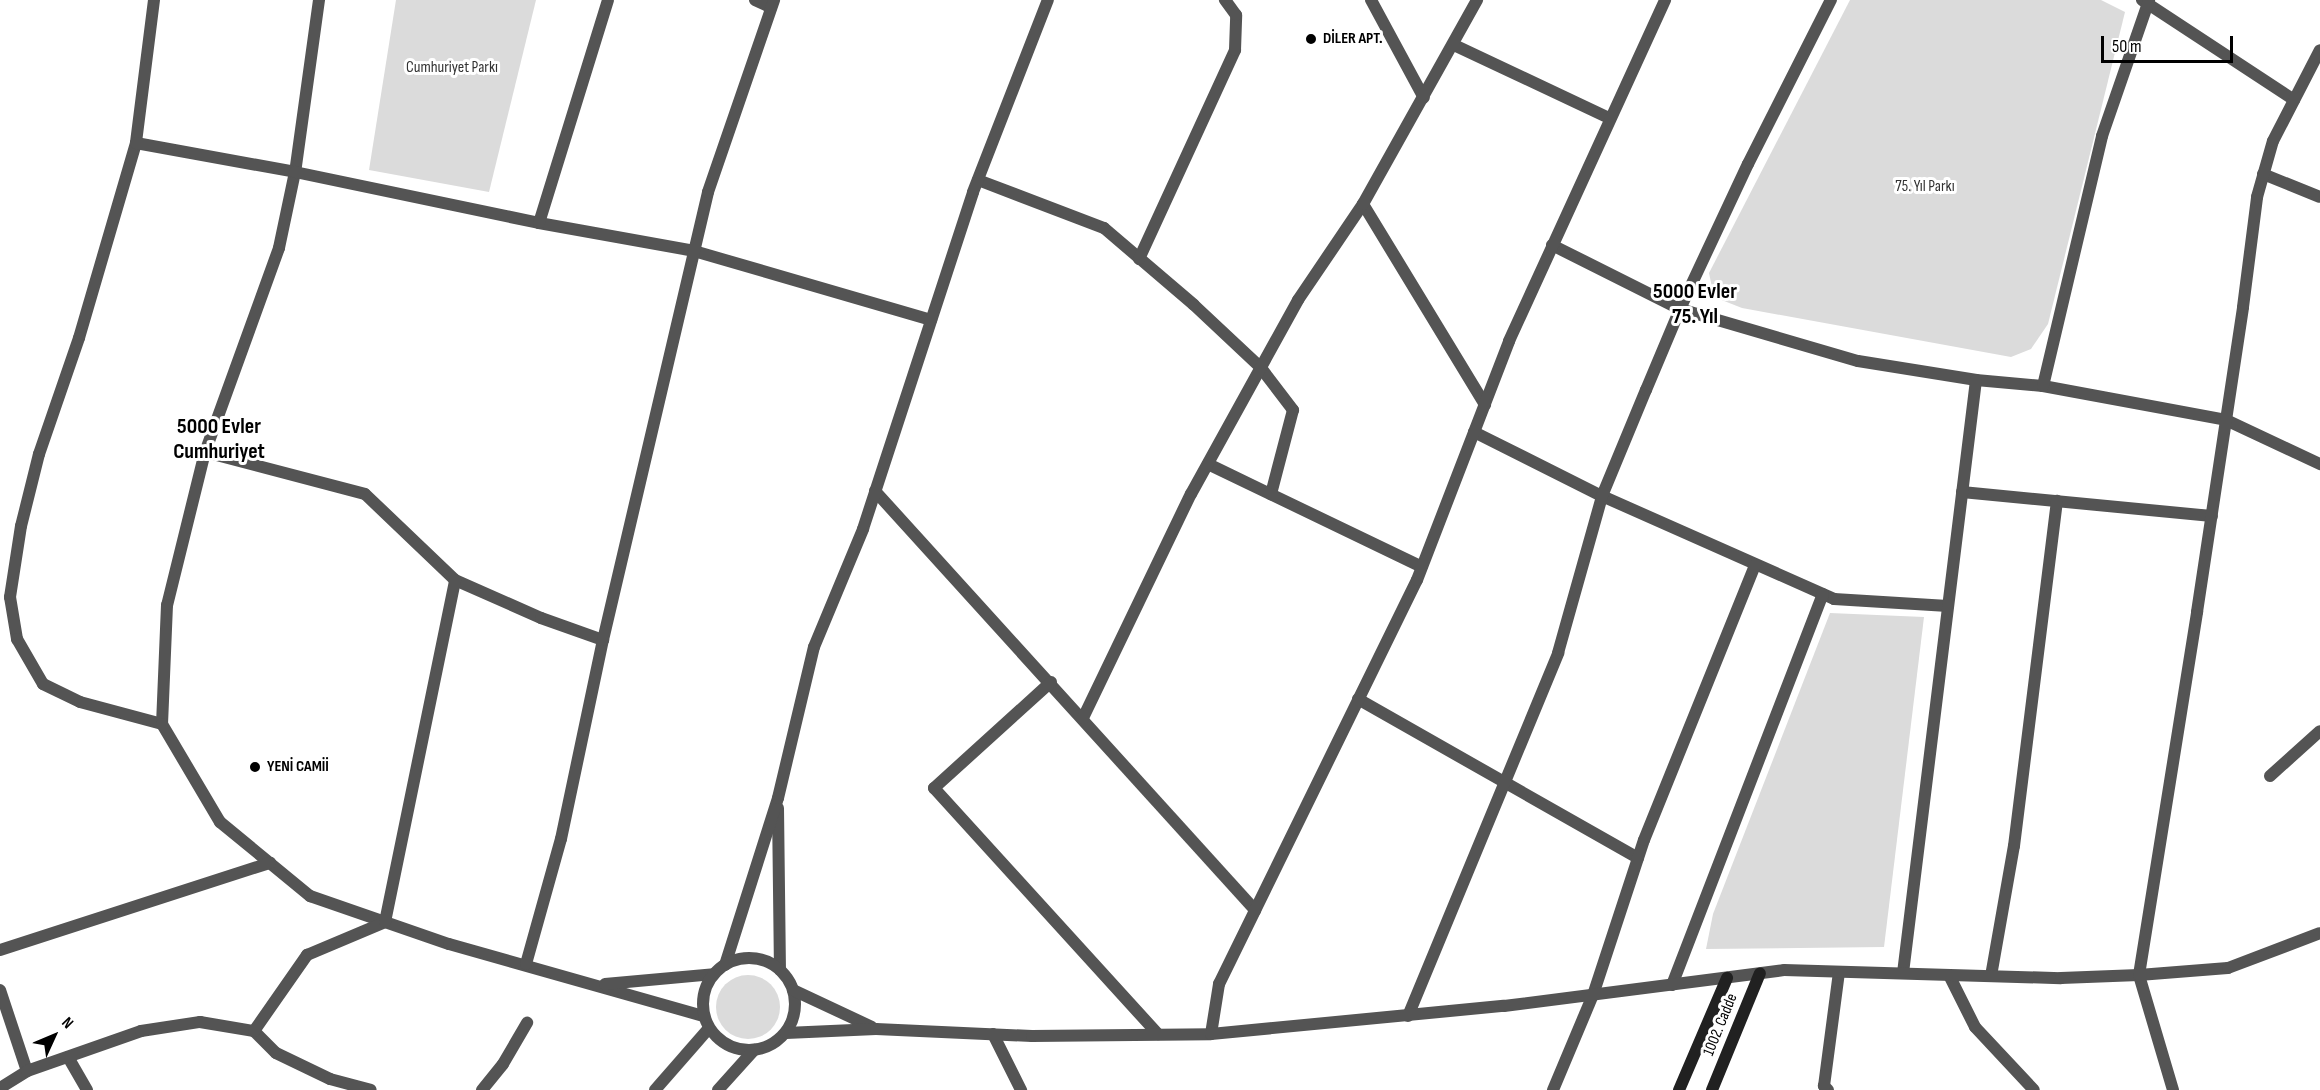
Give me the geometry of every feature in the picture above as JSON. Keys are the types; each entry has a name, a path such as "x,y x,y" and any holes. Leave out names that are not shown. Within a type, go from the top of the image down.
{"main road":[{"name":"1002. Cadde","path":"1713,1090 1760,973"},
{"name":"1002. Cadde","path":"1679,1090 1727,978"}],"street":[{"path":"154,0 136,143 79,338 39,454 21,526 10,597 17,639 43,684 80,702 162,724"},
{"path":"319,0 295,172 279,248 205,452 167,605 162,724 220,822 310,896 449,944 597,984 707,1022 728,1046 754,1050 771,1044 786,1033 793,1019 795,1005 793,990 780,970 767,962 753,958 738,959 725,965 714,974 706,987 703,1001 707,1022 656,1090"},
{"path":"539,223 608,0"},
{"path":"526,964 561,839 603,640 708,192 772,3 755,0"},
{"path":"725,965 778,798 814,647 863,529 978,180 1048,0"},
{"path":"1139,259 1235,50 1236,15 1225,0"},
{"path":"1371,0 1424,98"},
{"path":"1083,718 1208,464 1298,300 1363,204 1454,45 1477,0"},
{"path":"1211,1034 1219,984 1422,567 1509,341 1609,118 1665,0"},
{"path":"1408,1016 1558,653 1602,496 1680,309 1831,0"},
{"path":"2043,386 2102,136 2146,1 2294,100"},
{"path":"1454,45 1609,118"},
{"path":"2173,1090 2139,975 2212,516 2257,197 2273,141 2320,50"},
{"path":"136,143 295,172 539,223 694,251 931,320"},
{"path":"2263,174 2320,197"},
{"path":"978,180 1104,228 1194,305 1261,368 1293,410 1271,494"},
{"path":"1363,204 1485,405"},
{"path":"1552,245 1680,309 1858,361 1976,380 2043,386 2226,420 2320,464"},
{"path":"1903,973 1976,380"},
{"path":"1474,432 1602,496 1834,599 1948,606"},
{"path":"205,452 365,494 455,580 541,618 603,640"},
{"path":"1208,464 1422,567"},
{"path":"875,491 1051,682 1255,910"},
{"path":"1962,492 2212,516"},
{"path":"1990,976 2014,846 2057,501"},
{"path":"1552,1090 1593,995 1638,858 1755,565"},
{"path":"385,922 455,580"},
{"path":"1672,985 1823,594"},
{"path":"1051,682 934,788 1158,1034"},
{"path":"1358,699 1504,784 1638,858"},
{"path":"2270,776 2320,731"},
{"path":"778,798 780,970"},
{"path":"0,950 270,863"},
{"path":"254,1030 307,955 385,922"},
{"path":"786,1033 876,1029 993,1034 1211,1034 1408,1016 1784,970 2061,978 2139,975 2228,968 2320,933"},
{"path":"1824,1089 1839,972"},
{"path":"597,984 714,974"},
{"path":"1949,975 1975,1027 2034,1090"},
{"path":"0,990 27,1071"},
{"path":"793,990 876,1029"},
{"path":"0,1088 27,1071 141,1031 200,1022 254,1030 276,1053 330,1079 371,1090"},
{"path":"482,1090 503,1064 527,1023"},
{"path":"993,1034 1021,1090"},
{"path":"718,1090 754,1050"},
{"path":"68,1057 87,1090"}],"green space":[{"name":"Cumhuriyet Parkı","path":"396,0 536,0 489,192 369,170"},
{"name":"75. Yıl Parkı","path":"1850,0 2101,0 2125,12 2048,324 2031,349 2011,357 1742,308 1714,297 1709,273"},
{"path":"1830,613 1924,617 1884,947 1706,949 1713,914"},
{"path":"748,975 766,981 774,989 780,1007 774,1025 766,1033 748,1039 730,1033 722,1025 716,1007 722,989 730,981"}],"place":[{"name":"DİLER APT.","path":"1311,39"},
{"name":"YENİ CAMİİ","path":"255,767"}],"district":[{"name":"5000 Evler 75. Yıl","path":"1695,304"},
{"name":"5000 Evler Cumhuriyet","path":"219,438"}]}
